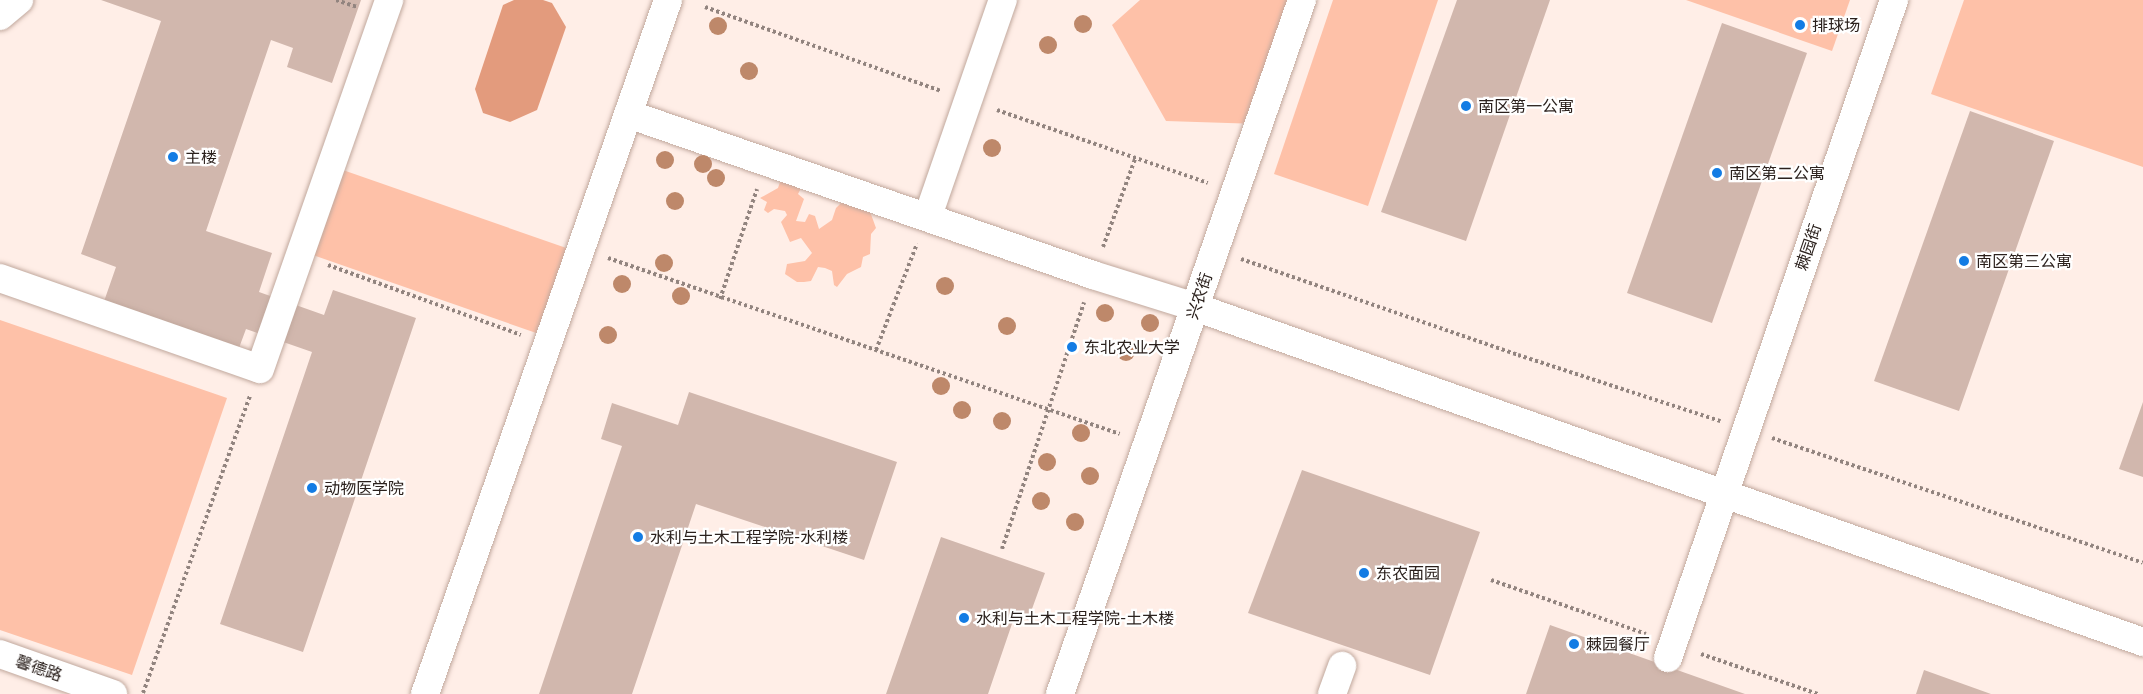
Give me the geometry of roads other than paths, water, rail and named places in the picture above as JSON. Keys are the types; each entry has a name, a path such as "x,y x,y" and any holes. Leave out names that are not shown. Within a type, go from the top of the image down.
{"street":[{"path":"0,16 19,0"},
{"path":"0,278 260,369 389,0"},
{"path":"425,694 668,0"},
{"path":"928,216 1003,0"},
{"name":"兴农街","path":"1060,694 1302,0"},
{"name":"棘园街","path":"1668,658 1722,494 1894,0"},
{"path":"628,114 1093,275 1195,307 2143,642"},
{"name":"馨德路","path":"0,654 113,694"},
{"path":"1332,694 1342,666"}],"place":[{"name":"排球场","path":"1800,25"},
{"name":"南区第一公寓","path":"1466,106"},
{"name":"主楼","path":"173,157"},
{"name":"南区第二公寓","path":"1717,173"},
{"name":"南区第三公寓","path":"1964,261"},
{"name":"东北农业大学","path":"1072,347"},
{"name":"动物医学院","path":"312,488"},
{"name":"水利与土木工程学院-水利楼","path":"638,537"},
{"name":"东农面园","path":"1364,573"},
{"name":"水利与土木工程学院-土木楼","path":"964,618"},
{"name":"棘园餐厅","path":"1574,644"}]}
